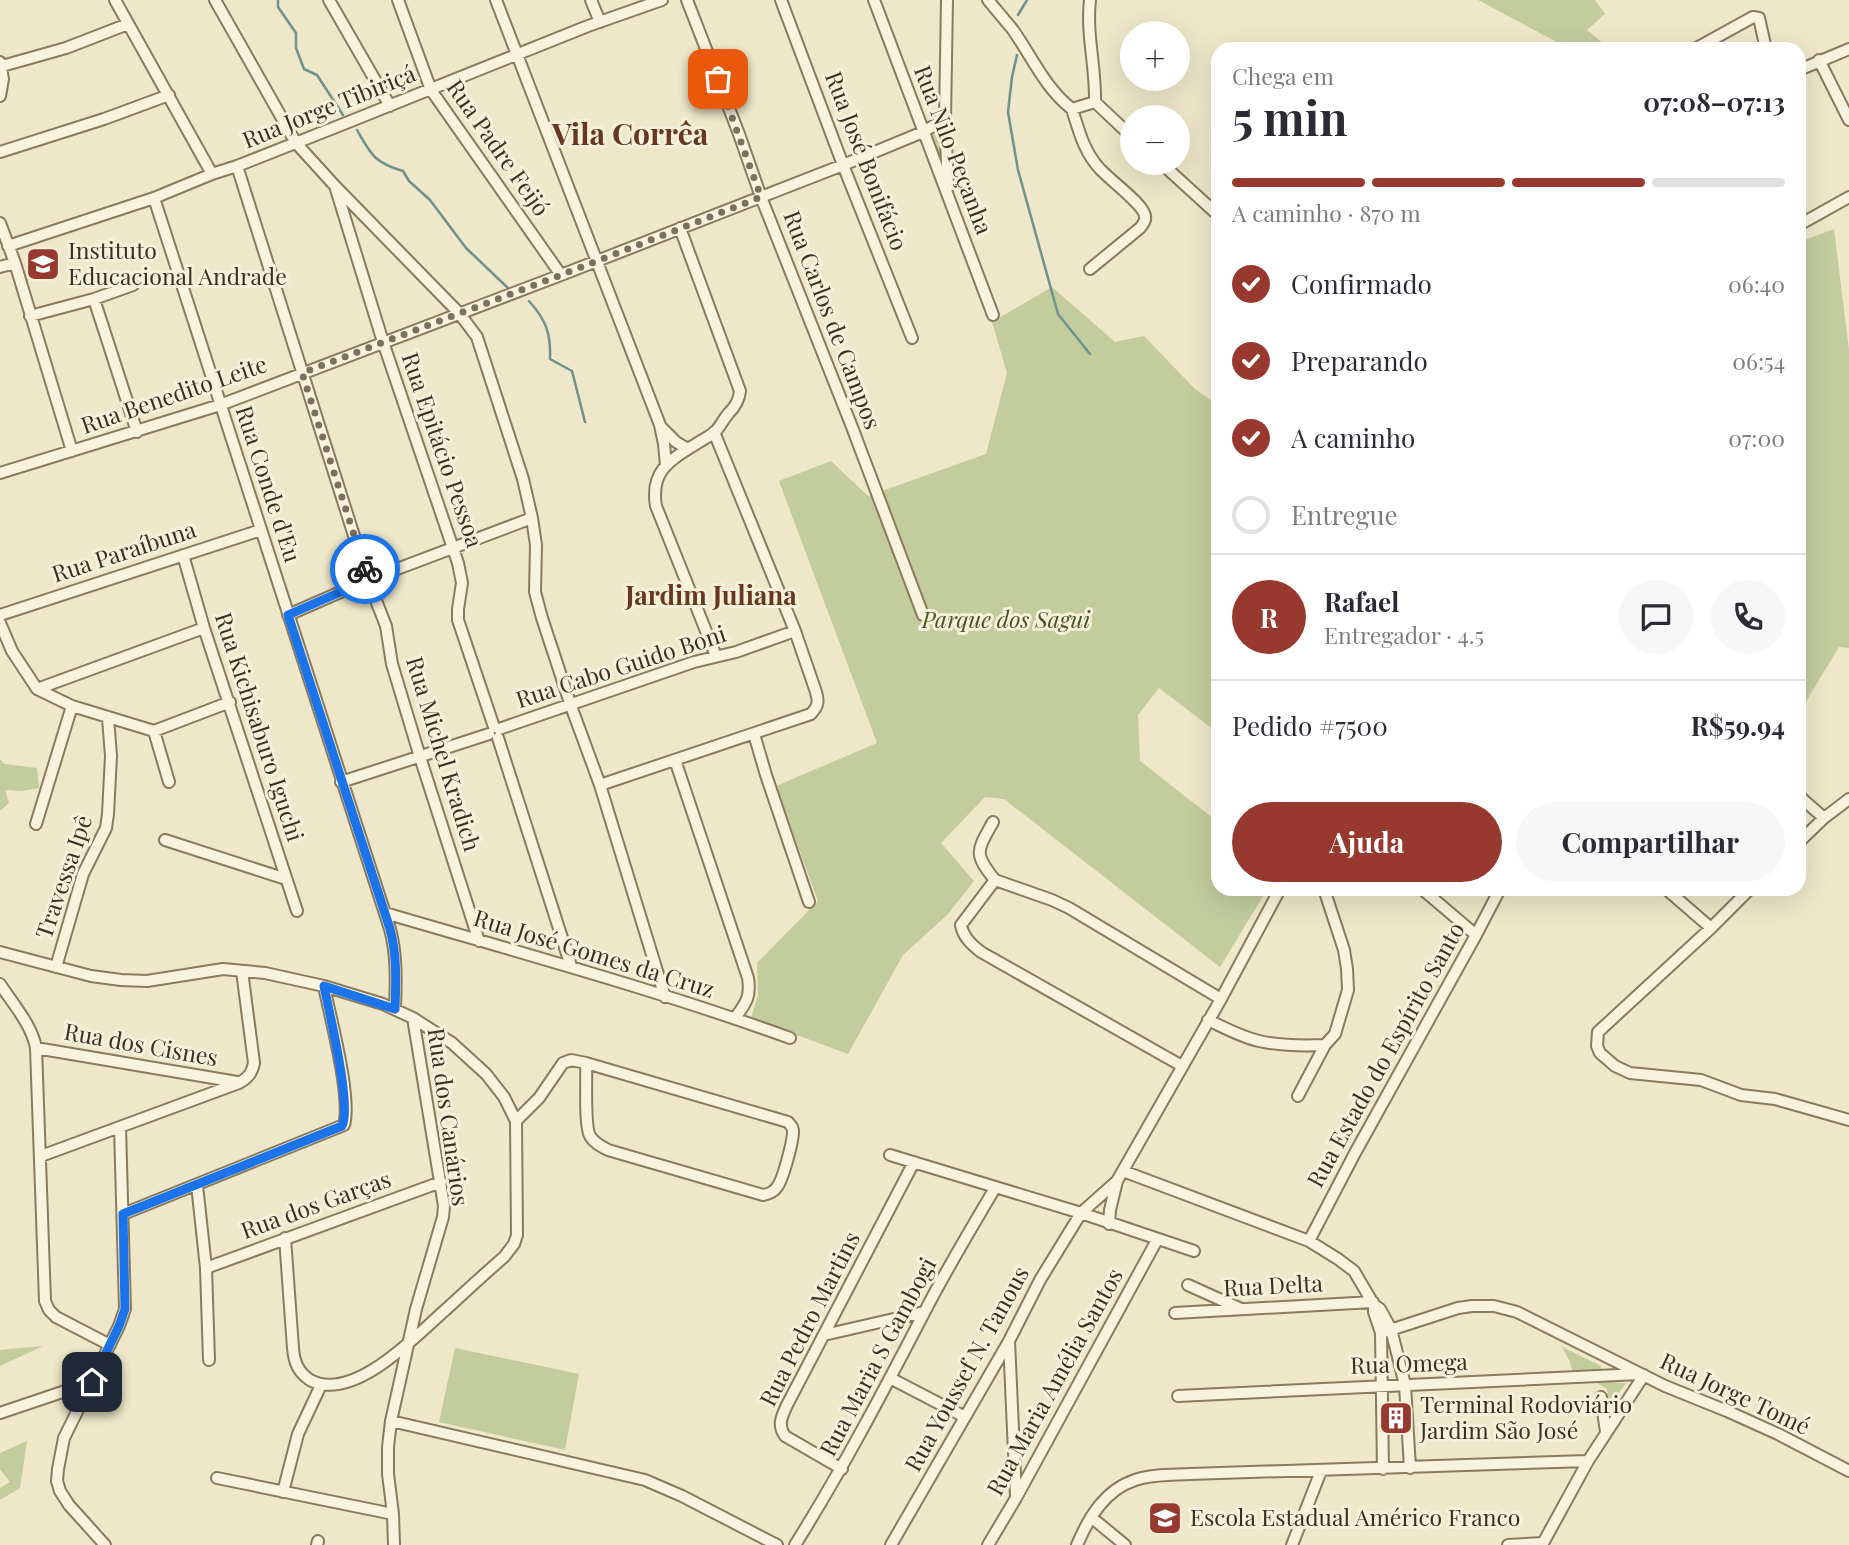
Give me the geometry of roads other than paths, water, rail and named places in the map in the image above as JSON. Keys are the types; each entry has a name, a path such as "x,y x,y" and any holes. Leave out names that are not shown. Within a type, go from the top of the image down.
{"street":[{"path":"115,0 212,174"},
{"path":"215,0 296,143 473,330 523,479 533,518 536,595 571,706 600,785 665,997"},
{"path":"329,0 390,106"},
{"name":"Rua Padre Feijó","path":"398,0 431,90 561,275"},
{"path":"496,0 660,425 666,466"},
{"path":"591,0 600,22"},
{"name":"Rua Jorge Tibiriçá","path":"8,246 154,198 662,0"},
{"name":"Rua Carlos de Campos","path":"687,0 923,615"},
{"name":"Rua José Bonifácio","path":"781,0 912,338"},
{"name":"Rua Nilo Peçanha","path":"874,0 993,314"},
{"path":"947,0 945,119 948,197"},
{"path":"988,0 1061,100 1072,109 1084,148 1092,159 1141,207 1145,215 1144,223 1090,269"},
{"path":"1090,0 1088,37 1095,77 1095,102 1120,126"},
{"path":"1707,42 1750,18 1757,17 1765,42"},
{"path":"0,96 1,63 66,48 128,24"},
{"path":"1806,66 1849,49"},
{"path":"1819,60 1849,120"},
{"path":"0,152 104,119 169,94"},
{"path":"1072,109 1095,102"},
{"name":"Rua Benedito Leite","path":"0,473 220,405 843,165 923,132 945,119"},
{"name":"Rua Michel Kradich","path":"237,166 368,580 386,626 392,664 419,757 479,940"},
{"path":"1174,175 1211,209"},
{"name":"Rua Epitácio Pessoa","path":"335,186 383,342 452,547 462,583 458,620 571,966"},
{"path":"1806,221 1849,197"},
{"name":"Rua Conde d'Eu","path":"154,198 385,913 395,954 395,1009"},
{"path":"0,223 15,262 72,451"},
{"path":"680,228 740,391 736,406 714,432 666,466 658,475 654,486 656,506 716,656"},
{"path":"0,267 15,262"},
{"path":"30,316 94,299 133,285"},
{"path":"94,299 137,432"},
{"path":"660,425 676,442 688,449"},
{"path":"600,785 811,714 817,707 816,692 795,631 714,432"},
{"path":"288,615 368,580 533,518"},
{"name":"Rua Paraíbuna","path":"0,614 261,530"},
{"name":"Rua Kichisaburo Iguchi","path":"183,555 204,628 297,911"},
{"path":"0,623 12,651 37,689 72,706 154,731 230,702"},
{"path":"37,689 204,628"},
{"name":"Rua Cabo Guido Boni","path":"341,782 495,732 694,662 736,652 795,631"},
{"path":"36,824 72,706"},
{"name":"Travessa Ipê","path":"56,967 83,874 106,828 111,756 108,718"},
{"path":"154,731 169,782"},
{"path":"754,734 809,902"},
{"path":"675,760 748,978 748,998 735,1018"},
{"path":"1806,835 1849,799"},
{"path":"1806,802 1824,818"},
{"path":"993,822 981,843 980,858 995,880 1069,908 1221,999"},
{"path":"165,839 286,878"},
{"path":"995,880 962,925 961,929 971,944 1182,1066"},
{"path":"1109,1224 1110,1210 1120,1176 1276,896"},
{"path":"1297,1096 1325,1045 1335,1034 1348,990 1344,950 1326,896"},
{"path":"1430,896 1476,934"},
{"name":"Rua Estado do Espírito Santo","path":"1309,1241 1496,896"},
{"path":"1674,896 1711,928"},
{"path":"1743,896 1598,1032 1597,1046 1600,1053 1615,1066 1630,1073 1700,1080 1741,1094 1775,1099 1849,1120"},
{"name":"Rua José Gomes da Cruz","path":"385,913 571,966 790,1038"},
{"path":"0,952 91,976 147,981 223,968 265,973 324,986 413,1017 452,1043 486,1074 504,1097 516,1121 517,1235 514,1244 504,1257 408,1343 366,1374 341,1383 321,1385 307,1377 294,1362 285,1238"},
{"path":"41,1156 239,1083 251,1073 254,1063 242,971"},
{"path":"0,984 33,1035 36,1048 45,1301 55,1317 110,1345"},
{"path":"123,1214 344,1125 342,1081 324,986"},
{"name":"Rua dos Canários","path":"394,1545 388,1474 391,1421 408,1343 444,1206 413,1017"},
{"path":"1208,1020 1258,1041 1286,1045 1325,1045"},
{"name":"Rua dos Cisnes","path":"36,1048 239,1083"},
{"path":"516,1121 539,1098 563,1063 571,1060 586,1063 788,1122 793,1134 777,1188 768,1195 763,1195 608,1150 599,1145 593,1140 588,1129 586,1063"},
{"path":"105,1545 69,1505 60,1492 57,1481 64,1438 125,1309 120,1127"},
{"path":"890,1155 1081,1213 1194,1251"},
{"name":"Rua Pedro Martins","path":"842,1469 785,1436 780,1424 914,1162"},
{"path":"1120,1176 1309,1241 1354,1272 1380,1309 1405,1385 1410,1468"},
{"name":"Rua Youssef N. Tanous","path":"891,1545 1009,1341 1040,1280 1081,1213 1120,1176"},
{"name":"Rua dos Garças","path":"205,1268 441,1182"},
{"path":"197,1185 205,1268 209,1360"},
{"name":"Rua Maria S Gambogi","path":"795,1545 842,1469 924,1312 995,1188"},
{"name":"Rua Maria Amélia Santos","path":"988,1545 1157,1240"},
{"path":"1188,1286 1242,1309"},
{"path":"419,1300 419,1308 429,1316 441,1314"},
{"name":"Rua Delta","path":"1175,1313 1374,1303"},
{"name":"Rua Jorge Tomé","path":"1386,1331 1458,1308 1494,1306 1517,1312 1643,1375 1778,1434 1849,1471"},
{"path":"824,1335 924,1312"},
{"path":"1383,1469 1381,1385 1386,1331"},
{"path":"1009,1341 1016,1498"},
{"path":"1508,1545 1543,1544 1588,1461 1643,1375"},
{"name":"Rua Omega","path":"1178,1396 1643,1375"},
{"path":"890,1377 965,1417"},
{"path":"0,1413 92,1382"},
{"path":"283,1492 298,1434 321,1385"},
{"path":"1601,1397 1606,1432"},
{"path":"391,1421 645,1480 777,1545"},
{"path":"1077,1545 1097,1507 1108,1495 1134,1480 1148,1477 1588,1461"},
{"path":"1292,1545 1321,1471"},
{"path":"218,1478 393,1514"},
{"path":"1091,1517 1125,1545"}],"waterway":[{"path":"278,0 278,7 296,33 296,48 304,69 317,75 343,115"},
{"path":"1018,15 1027,0"},
{"path":"1017,55 1008,112 1018,170 1058,314 1090,354"},
{"path":"357,130 375,157 386,165 403,171 409,181 430,200 466,248 508,288"},
{"path":"529,301 546,327 550,342 550,359 572,371 585,422"}],"place":[{"name":"Instituto Educacional Andrade","path":"43,264"},
{"name":"Terminal Rodoviário Jardim São José","path":"1396,1418"},
{"name":"Escola Estadual Américo Franco","path":"1165,1518"}],"district":[{"name":"Vila Corrêa","path":"630,135"},
{"name":"Jardim Juliana","path":"711,596"}],"park label":[{"name":"Parque dos Sagui","path":"1006,620"}]}
